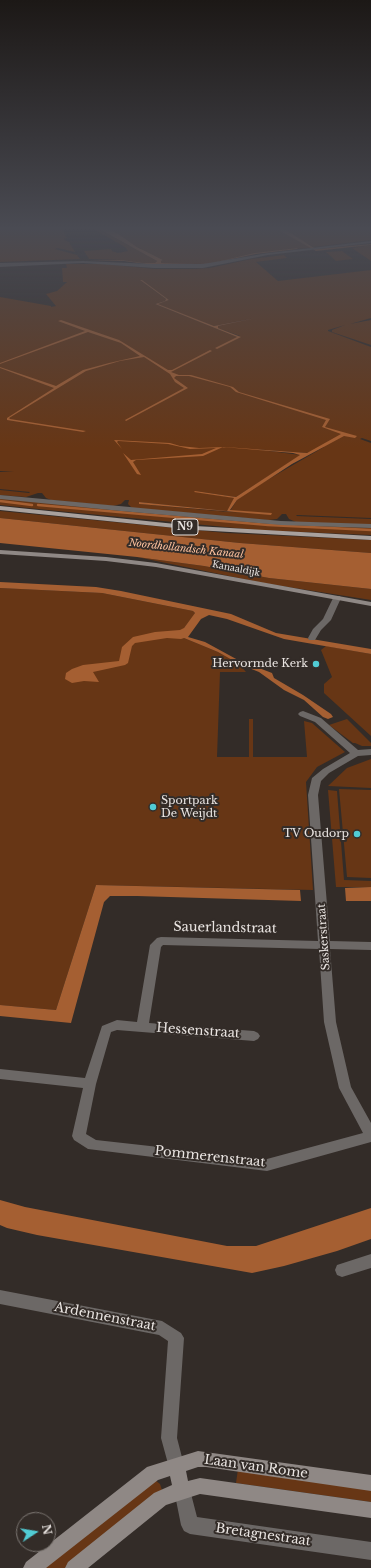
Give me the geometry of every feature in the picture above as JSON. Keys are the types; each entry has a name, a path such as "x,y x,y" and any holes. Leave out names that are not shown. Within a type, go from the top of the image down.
{"main road":[{"name":"N9","path":"0,508 195,528 371,538"}],"street":[{"path":"0,497 274,522 371,526"},
{"name":"Kanaaldijk","path":"0,552 99,558 156,565 371,604"},
{"path":"312,638 317,629 327,620 337,598"},
{"path":"303,714 318,720 356,753"},
{"name":"Saskerstraat","path":"371,752 356,753 326,771 316,780 313,795 330,1022 345,1088 371,1135"},
{"name":"Sauerlandstraat","path":"142,1027 156,945 160,942 371,946"},
{"path":"0,1074 90,1084 106,1029 116,1026 142,1027"},
{"name":"Hessenstraat","path":"142,1027 254,1036"},
{"name":"Pommerenstraat","path":"90,1084 79,1136 93,1145 267,1165 371,1135"},
{"path":"342,1270 371,1261"},
{"name":"Ardennenstraat","path":"0,1297 162,1328 176,1338 169,1438 176,1465"},
{"name":"Laan van Rome","path":"32,1568 147,1477 157,1471 198,1459 206,1458 371,1483"},
{"path":"176,1465 182,1490"},
{"path":"74,1568 160,1499 182,1490 200,1486 210,1486 371,1510"},
{"name":"Bretagnestraat","path":"182,1490 190,1525 371,1551"}],"shaded area":[{"path":"0,302 29,302 51,307 56,306 53,302 161,302 155,304 237,337 240,336 218,328 218,326 255,318 214,326 157,304 162,302 371,302 371,318 350,324 371,320 371,345 332,332 332,330 345,325 328,331 371,347 371,441 362,438 360,439 371,443 371,518 296,516 371,519 371,525 296,522 289,519 286,514 282,514 277,519 268,520 132,508 128,504 129,500 125,500 121,504 113,506 51,500 46,498 42,493 26,497 0,495 0,490 30,492 0,489 0,472 14,472 0,471","holes":["324,447 250,490 237,500 230,511 271,513 229,512 139,504 139,502 227,511 235,498 195,491 236,497 301,455 253,449 307,453"]},
{"path":"0,498 135,512 371,528 371,535 257,530 58,511 0,505"},
{"path":"0,511 226,533 371,540 371,553 240,543 0,518"},
{"path":"137,557 204,566 269,578 371,589 371,600 263,583"},
{"name":"Sportpark De Weijdt","path":"0,588 102,593 193,611 195,613 194,615 184,628 184,638 218,652 239,664 246,672 220,672 217,757 249,757 249,719 253,719 253,757 307,757 304,721 312,723 345,752 317,767 306,782 313,890 96,885 56,1010 0,1005"},
{"path":"326,646 371,654 371,736 324,693 324,684 332,677 321,650"},
{"path":"347,719 371,743 371,746 362,746 353,743 329,725"},
{"path":"371,759 371,788 328,786 347,768"},
{"name":"TV Oudorp","path":"339,789 371,790 371,878 347,877"},
{"path":"328,790 337,791 344,880 371,881 371,887 336,887"},
{"path":"238,1469 371,1487 371,1502 236,1483"},
{"path":"155,1480 160,1484 162,1490 65,1568 42,1568"}],"water":[{"path":"163,302 158,304 214,326 256,318 218,326 218,328 241,337 217,349 215,348 237,337 155,304"},
{"path":"61,320 119,340 168,370 172,370 210,350 212,351 171,372 179,375 191,375 233,387 239,392 330,419 325,427 357,436 355,438 344,436 292,464 237,500 230,510 272,513 271,515 139,504 139,502 227,511 234,498 194,492 236,497 300,455 293,453 224,447 307,453 341,434 322,427 326,420 236,392 230,387 189,376 176,376 174,378 188,388 126,421 125,420 184,388 175,382 170,374 144,357 120,361 86,371 9,418 86,431 83,432 7,420 7,418 54,388 0,367 56,386 83,370 140,356 121,343 88,332 0,364 85,331 58,321"},
{"path":"114,440 170,443 180,446 199,448 223,447 203,456 136,460 133,462 141,475 137,474 123,453 131,460 202,454 216,448 190,449 168,444 118,441 117,442 122,449"},
{"name":"Noordhollandsch Kanaal","path":"0,518 240,543 371,553 371,589 269,578 204,566 137,557 0,543"},
{"path":"0,582 96,587 121,591 231,614 276,633 371,649 371,654 284,639 227,619 209,615 201,619 188,637 205,642 238,660 272,673 274,678 331,714 333,717 328,719 323,717 304,700 284,690 259,672 239,664 218,652 184,638 167,638 135,643 132,646 128,663 93,672 99,682 84,681 72,683 65,679 66,673 72,669 83,665 119,661 122,647 133,637 155,632 180,630 184,628 195,613 193,611 102,593 0,588"},
{"path":"96,885 300,890 301,901 110,896 104,902 71,1023 0,1016 0,1005 56,1010"},
{"path":"371,887 371,901 346,901 345,888"},
{"path":"0,1200 25,1207 227,1246 256,1246 371,1208 371,1239 337,1251 284,1266 252,1273 37,1235 7,1228 0,1225"}],"waterway":[{"path":"0,501 32,505"},
{"path":"38,505 268,525 371,530"}],"place":[{"name":"Hervormde Kerk","path":"316,664"},
{"name":"Sportpark De Weijdt","path":"153,807"},
{"name":"TV Oudorp","path":"357,834"}]}
